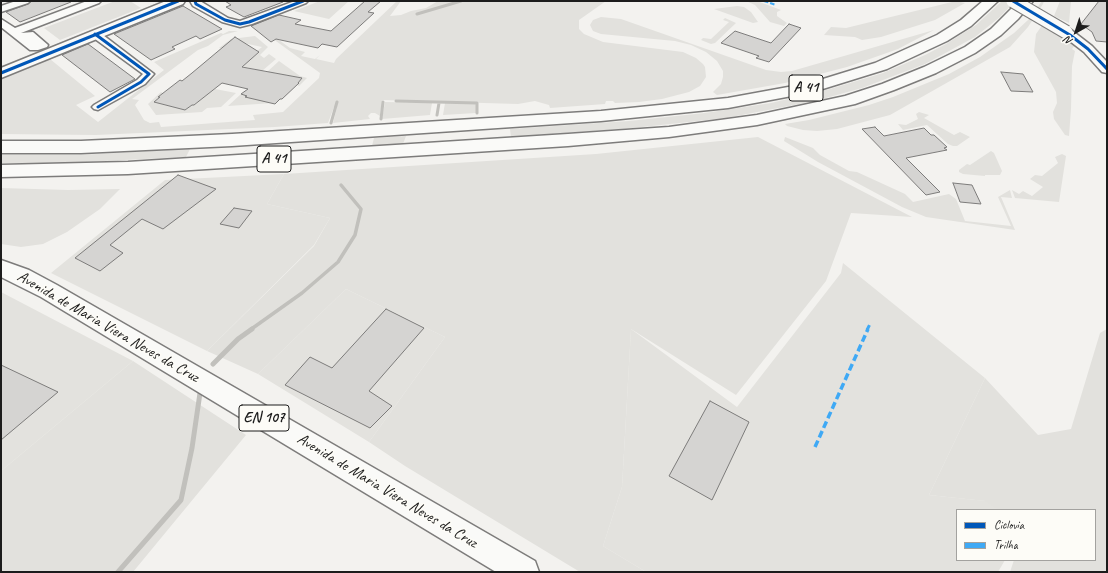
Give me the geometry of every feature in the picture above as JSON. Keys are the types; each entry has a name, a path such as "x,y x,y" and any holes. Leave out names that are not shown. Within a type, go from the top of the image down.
{"main road":[{"path":"1,73 178,1"},
{"name":"A 41","path":"1,147 81,147 211,141 608,116 728,103 813,86 881,66 942,38 966,23 991,1"},
{"name":"A 41","path":"1,171 75,170 618,136 669,132 757,120 849,100 888,87 930,70 964,53 996,32 1026,1"},
{"path":"1,179 44,179 75,170"},
{"name":"Avenida de Maria Viera Neves da Cruz","path":"1,268 21,276 49,291 524,572"}],"street":[{"path":"1,10 25,1"},
{"path":"1,22 17,35 96,1"},
{"path":"195,1 196,4 225,20 236,23 249,22 303,1"},
{"path":"211,1 233,17 236,23"},
{"path":"1013,1 1066,32 1088,49 1107,69"},
{"path":"94,34 149,74 141,82 98,107"}],"shaded area":[{"path":"115,1 130,1 141,8 60,40 44,28"},
{"path":"320,1 349,1 329,19 294,11"},
{"path":"397,1 401,1 390,16 401,15 426,8 438,1 606,1 579,20 579,29 584,34 603,42 683,52 696,58 703,64 705,67 706,77 700,86 689,92 662,99 639,102 615,103 613,101 606,101 605,104 550,108 549,105 535,101 518,104 382,100 380,116 375,113 371,113 368,116 370,119 333,123 337,107 334,107 328,123 275,127 96,135 1,134 1,78 86,43 88,44 50,59 95,96 76,105 98,122 164,70 154,62 221,33 223,34 229,31 238,31 223,35 208,46 198,50 132,99 139,100 135,105 144,120 150,123 159,122 161,127 255,120 253,115 283,112 319,78 320,73 258,28 261,27 290,48 305,52 301,56 315,59 320,55 316,59 334,63 336,59"},
{"path":"746,1 757,1 781,10 777,12 777,16 787,23 784,26 770,22 755,5"},
{"path":"956,1 965,3 935,20 881,37 862,40 855,37 824,35 831,27 846,28"},
{"path":"1002,1 1015,1 1000,17 975,37 925,64 862,88 815,101 726,118 633,128 511,137 510,129 629,121 705,113 771,103 830,89 883,73 925,55 976,25"},
{"path":"1042,1 1044,1 1043,4 1028,27 1010,47 890,115 837,129 817,131 803,130 787,126 785,124 809,120 869,105 893,97 949,74 980,57 1014,33 1028,20"},
{"path":"1060,1 1071,1 1069,23 1054,16"},
{"path":"737,6 744,7 751,12 758,22 753,23 714,9"},
{"path":"601,17 621,19 766,70 781,72 792,71 934,30 898,49 847,67 785,83 717,95 713,92 721,84 723,71 717,61 706,52 691,45 675,41 601,34 593,31 590,25 593,20"},
{"path":"725,18 736,23 715,43 711,44 701,40 703,38 711,39 729,22 723,20"},
{"path":"1043,24 1075,45 1072,49 1075,51 1072,66 1069,136 1065,135 1054,119 1053,112 1057,103 1056,92 1034,52 1036,34"},
{"path":"89,31 91,32 1,69 1,66"},
{"path":"255,36 268,47 260,55 264,58 269,54 276,59 262,71 242,66 259,52 257,51 262,47 234,41 219,48 231,39"},
{"path":"279,61 300,76 307,78 299,86 297,85 302,78 267,72"},
{"path":"215,89 236,93 221,107 207,108 202,112 156,115 148,104 161,92 163,93 155,102 185,110"},
{"path":"241,94 247,96 246,97 273,103 228,106"},
{"path":"385,102 432,103 430,115 382,119"},
{"path":"445,103 476,104 476,113 443,115"},
{"path":"919,112 929,115 924,118 954,135 960,132 970,137 957,146 953,146 948,144 927,125 903,130 898,124 906,125 918,119 916,114"},
{"path":"406,136 403,144 372,146 374,138"},
{"path":"758,137 912,217 851,213 826,281 736,395 631,329 622,487 603,546 646,572 580,572 405,466 369,442 445,337 346,289 258,374 207,351 314,246 330,218 267,204 284,174 596,154"},
{"path":"785,137 813,148 820,155 849,171 857,172 905,194 913,202 949,194 956,199 965,221 1011,226 998,197 1010,190 1012,198 1001,197 1015,230 926,217 902,207 818,162 784,141"},
{"path":"190,149 186,157 62,163 1,163 1,155 77,155"},
{"path":"991,151 994,153 1002,171 1000,175 985,176 963,174 959,172 959,170 967,164 970,165"},
{"path":"1062,154 1066,156 1059,202 1015,198 1012,190 1019,194 1023,191 1032,196 1043,187 1030,179 1035,175 1042,176 1058,163 1055,157"},
{"path":"284,174 267,204 330,218 314,245 207,351 51,273 165,180"},
{"path":"1,188 68,190 120,189 100,209 67,232 43,244 21,247 1,244"},
{"path":"843,263 985,378 929,495 996,502 1004,509 956,509 956,561 1004,561 998,572 646,572 603,546 622,487 631,329 737,407 841,273"},
{"path":"346,289 445,337 369,442 258,374"},
{"path":"1,292 133,361 1,471"},
{"path":"1107,329 1107,572 1010,572 1014,561 1096,561 1096,509 997,509 985,501 929,495 985,378 1038,435 1071,429 1100,333"},
{"path":"133,361 246,435 133,572 1,572 1,471"}],"building":[{"path":"32,1 71,2 20,22 6,12 28,4"},
{"path":"225,1 283,2 244,17 226,7 231,5"},
{"path":"365,1 381,1 368,12 374,13 337,47 322,44 318,48 276,39 271,42 251,26 279,15 301,20 295,24 331,31"},
{"path":"1099,1 1107,1 1107,42 1096,41 1092,32 1081,24"},
{"path":"183,6 222,29 200,39 196,36 172,47 175,49 151,60 114,34"},
{"path":"789,24 801,28 769,62 756,58 759,56 721,43 735,31 771,43"},
{"path":"235,37 259,52 242,67 302,78 299,83 275,104 245,97 247,96 241,94 248,89 222,83 194,105 185,110 154,102 160,97 158,97 180,80 182,81"},
{"path":"88,44 135,79 110,92 62,55"},
{"path":"1001,72 1023,74 1033,92 1011,91"},
{"path":"875,127 884,136 924,128 947,147 944,148 947,150 906,158 940,192 926,195 862,129"},
{"path":"178,175 216,189 163,229 142,219 110,245 123,253 100,271 75,258"},
{"path":"953,183 972,185 981,204 960,202"},
{"path":"234,208 252,211 239,228 220,224"},
{"path":"386,309 424,328 369,391 392,406 370,428 285,385 310,357 332,368"},
{"path":"1,365 58,392 1,440"},
{"path":"710,401 749,422 712,500 669,476"}],"waterway":[{"path":"417,14 461,1"},
{"path":"396,101 477,103 477,113"},
{"path":"331,123 337,102"},
{"path":"381,119 383,102"},
{"path":"437,115 439,103"},
{"path":"250,330 302,293 338,262 355,235 361,209 341,185"},
{"path":"213,364 238,339 252,329"},
{"path":"118,572 181,500 192,448 200,393"}],"marked path":[{"path":"764,1 776,5"},
{"path":"815,447 870,324"}],"cycle path":[{"path":"1,73 178,1"},
{"path":"195,1 196,4 225,20 240,24 249,22 303,1"},
{"path":"1013,1 1070,35 1088,49 1107,69"},
{"path":"95,34 149,74 141,82 98,107"}]}
